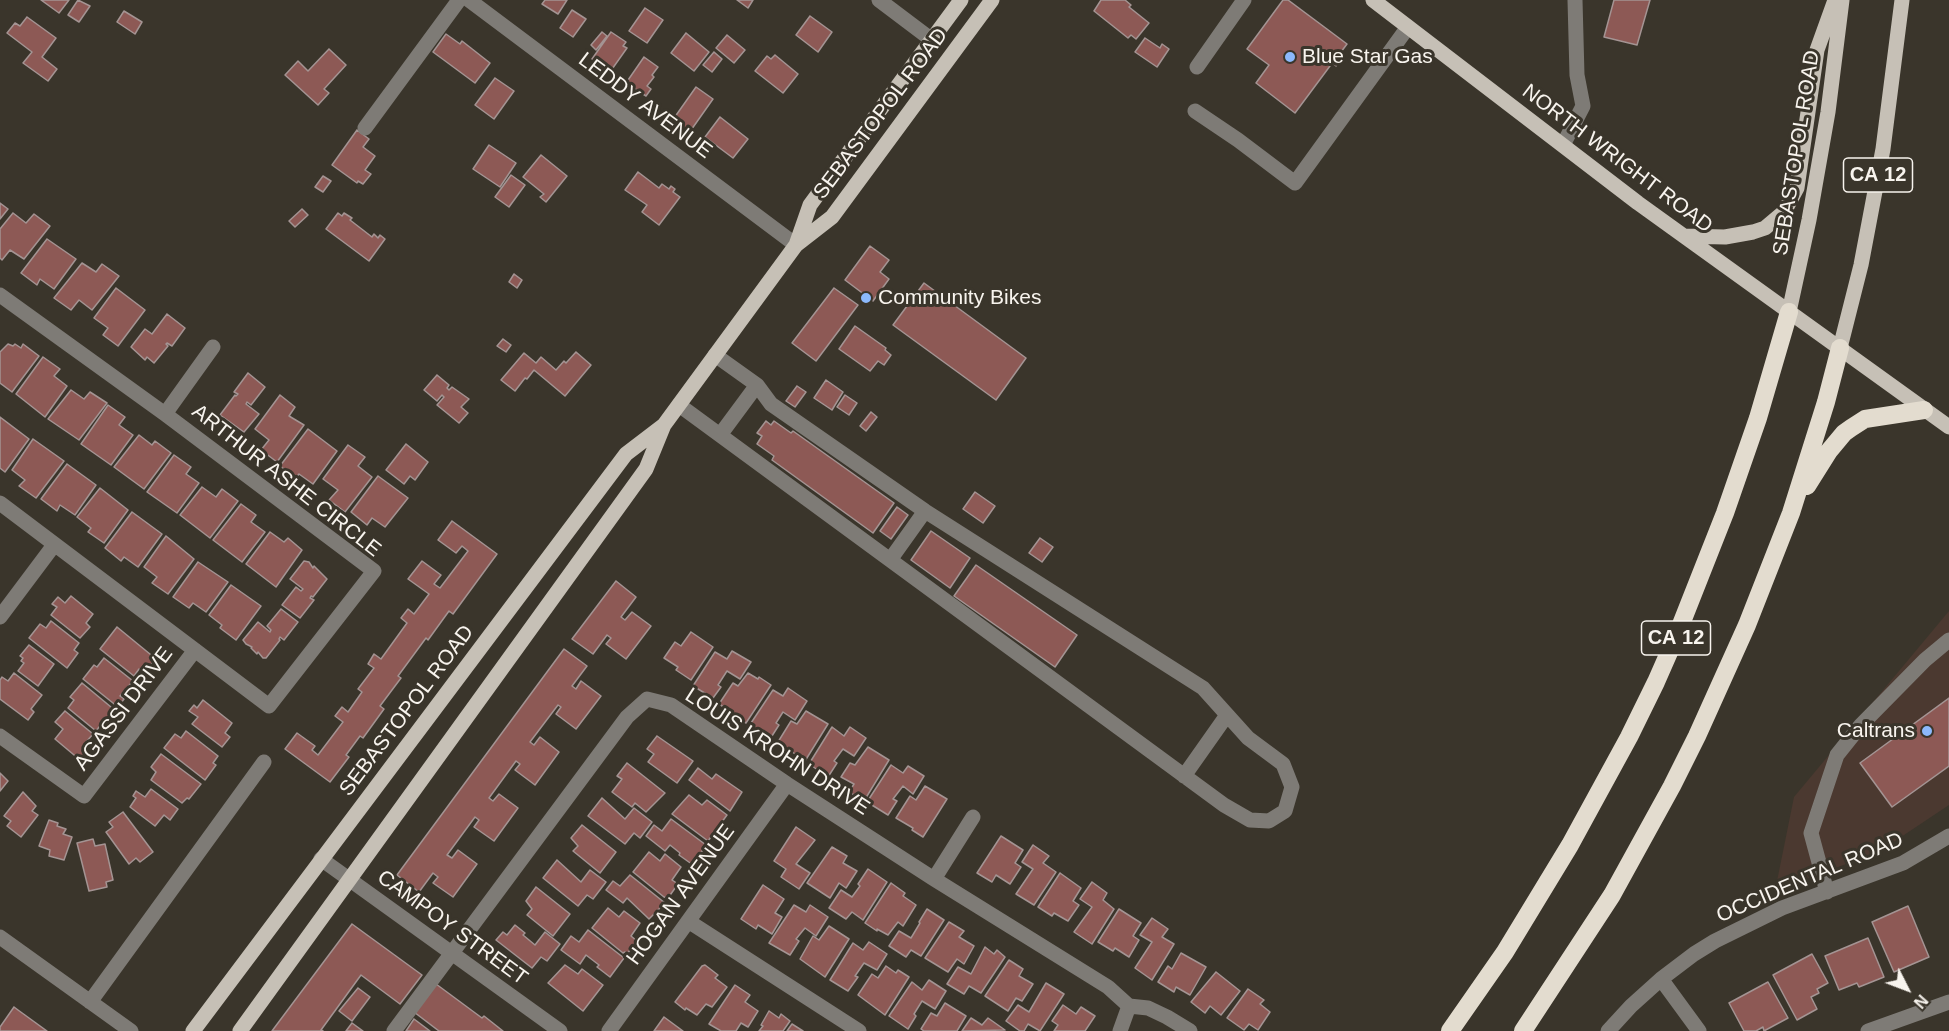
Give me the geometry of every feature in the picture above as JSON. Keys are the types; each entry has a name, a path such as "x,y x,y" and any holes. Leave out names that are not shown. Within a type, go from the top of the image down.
{"highway":[{"name":"CA 12","path":"1450,1031 1505,952 1565,854 1656,682 1725,513 1758,418 1789,312"},
{"name":"CA 12","path":"1523,1031 1612,895 1672,786 1747,625 1791,513 1826,402 1840,348"},
{"path":"1791,513 1829,451 1851,428 1864,419 1924,410"}],"main road":[{"name":"SEBASTOPOL ROAD","path":"796,245 810,205 961,0"},
{"name":"SEBASTOPOL ROAD","path":"240,1031 646,469 664,425 715,355 796,245 832,217 992,0"},
{"name":"NORTH WRIGHT ROAD","path":"1372,0 1684,236 1949,427"},
{"path":"1684,236 1725,237 1753,232 1765,228 1784,212 1797,188 1817,50 1835,0"},
{"name":"SEBASTOPOL ROAD","path":"1789,312 1809,220 1828,112 1842,0"},
{"name":"CA 12","path":"1840,348 1861,265 1883,149 1902,0"},
{"name":"SEBASTOPOL ROAD","path":"193,1031 626,454 664,425"}],"street":[{"path":"364,129 459,0"},
{"name":"LEDDY AVENUE","path":"469,0 796,245"},
{"path":"879,0 932,40"},
{"path":"1197,67 1244,0"},
{"path":"1563,145 1583,106 1577,75 1575,0"},
{"path":"1196,111 1253,150 1294,183 1408,27"},
{"name":"ARTHUR ASHE CIRCLE","path":"0,295 165,414 374,571 269,706 0,503"},
{"path":"165,414 213,347"},
{"path":"679,405 1224,805 1250,820 1269,821 1285,811 1292,787 1283,764 1248,738 1203,688 925,511 771,404 757,385 715,355"},
{"path":"720,435 757,385"},
{"path":"890,560 925,511"},
{"path":"0,617 54,545"},
{"path":"1827,892 1811,833 1837,756 1861,725 1925,660 1949,640"},
{"name":"AGASSI DRIVE","path":"0,736 84,796 195,650"},
{"name":"LOUIS KROHN DRIVE","path":"451,954 627,717 647,699 671,705 787,784 934,879 1108,987 1129,1006"},
{"path":"1184,776 1227,715"},
{"path":"90,1002 264,762"},
{"name":"HOGAN AVENUE","path":"609,1031 787,784"},
{"path":"934,879 973,817"},
{"name":"OCCIDENTAL ROAD","path":"1608,1031 1661,979 1695,954 1735,930 1782,908 1903,863 1949,836"},
{"name":"CAMPOY STREET","path":"321,859 560,1031"},
{"path":"688,921 859,1031"},
{"path":"0,937 130,1031"},
{"path":"394,1031 451,954"},
{"path":"1661,979 1699,1031"},
{"path":"1868,1031 1949,1002"},
{"path":"1120,1031 1129,1006 1148,1008 1190,1031"}],"shaded area":[{"path":"1949,611 1949,805 1880,851 1775,891 1794,797"}],"building":[{"path":"41,0 69,0 59,13"},
{"path":"78,0 90,6 79,22 68,15"},
{"path":"545,0 567,0 558,14 542,4"},
{"path":"737,0 753,0 748,8"},
{"path":"1101,0 1125,0 1131,5 1129,7 1149,23 1136,39 1131,35 1128,38 1094,11"},
{"path":"1283,0 1288,0 1347,44 1341,52 1344,55 1336,66 1331,62 1295,113 1256,83 1269,65 1247,49"},
{"path":"1614,0 1650,0 1637,45 1604,37"},
{"path":"645,8 663,20 647,43 629,31"},
{"path":"572,10 586,19 573,37 560,28"},
{"path":"124,11 142,22 135,34 117,22"},
{"path":"810,16 832,32 818,52 796,35"},
{"path":"27,17 56,38 42,57 57,69 48,81 23,63 32,52 7,33 15,23 20,26"},
{"path":"602,32 607,36 596,50 591,45"},
{"path":"611,32 626,42 623,46 627,48 610,72 592,59"},
{"path":"686,33 709,52 694,71 671,53"},
{"path":"446,34 460,44 462,41 490,63 475,83 433,52"},
{"path":"727,35 745,50 734,63 716,48"},
{"path":"1145,38 1160,48 1162,44 1169,49 1157,67 1135,52"},
{"path":"329,49 346,65 324,89 329,93 318,105 285,75 298,61 308,71"},
{"path":"714,52 722,59 712,72 703,65"},
{"path":"775,55 798,74 783,93 755,71 767,56 771,59"},
{"path":"644,57 658,67 647,86 651,89 646,96 626,83"},
{"path":"495,78 514,91 494,119 475,105"},
{"path":"696,87 713,99 689,133 672,121"},
{"path":"720,117 748,139 733,158 705,137"},
{"path":"357,130 369,139 363,147 375,156 365,170 371,174 363,184 358,181 357,183 332,165"},
{"path":"489,145 516,163 500,187 473,169"},
{"path":"541,155 567,176 546,202 540,197 544,194 523,177"},
{"path":"638,172 659,188 662,184 669,189 671,186 675,189 673,192 680,197 659,225 642,212 647,205 625,190"},
{"path":"511,175 525,185 509,207 495,197"},
{"path":"323,176 331,181 323,192 315,187"},
{"path":"0,203 8,209 0,219"},
{"path":"302,209 308,215 295,227 289,221"},
{"path":"13,213 26,223 34,214 50,226 24,259 10,250 2,260 0,258 0,229"},
{"path":"338,213 342,216 344,213 352,218 350,220 372,237 374,234 378,238 380,235 385,239 369,261 326,229"},
{"path":"47,239 76,259 54,289 40,279 37,285 21,273"},
{"path":"870,246 889,260 880,272 889,279 873,301 845,280"},
{"path":"82,263 96,272 102,264 119,276 92,310 79,300 71,310 54,298"},
{"path":"514,274 522,280 517,288 509,282"},
{"path":"924,283 1026,358 996,400 893,325"},
{"path":"116,288 145,310 118,346 103,335 108,328 94,318"},
{"path":"834,288 858,305 816,361 792,343"},
{"path":"167,314 185,328 172,346 166,344 168,346 154,363 147,357 145,360 131,347 145,329 152,334"},
{"path":"855,326 886,348 885,350 891,355 884,365 878,361 870,371 839,349"},
{"path":"503,339 511,345 506,352 497,346"},
{"path":"8,344 13,346 15,344 21,348 23,344 39,356 12,392 0,383 0,352"},
{"path":"576,352 591,365 565,396 534,370 515,391 501,380 524,353 536,363 541,357 556,370"},
{"path":"43,357 60,369 54,376 67,386 45,417 16,394"},
{"path":"248,373 265,387 251,405 247,402 246,404 259,414 244,432 220,415 238,394 234,392"},
{"path":"437,375 449,385 447,388 449,390 452,387 469,399 461,407 468,413 459,423 437,405 444,397 442,395 437,401 424,390"},
{"path":"826,380 843,392 832,410 814,398"},
{"path":"797,386 806,392 795,407 786,401"},
{"path":"71,390 84,399 90,392 107,403 79,440 48,419"},
{"path":"280,395 295,407 289,416 304,425 277,462 261,450 269,440 255,429"},
{"path":"845,395 857,403 849,415 837,407"},
{"path":"108,405 125,417 119,425 133,435 111,465 81,444"},
{"path":"871,412 877,417 866,431 860,426"},
{"path":"0,417 29,439 5,472 0,468"},
{"path":"766,421 771,425 774,421 791,433 793,431 894,503 873,533 772,460 774,456 757,444 762,436 757,433"},
{"path":"308,429 337,451 313,484 299,474 296,478 280,466"},
{"path":"139,435 152,445 155,441 171,453 144,489 114,467"},
{"path":"33,439 64,461 36,498 19,486 25,480 12,470"},
{"path":"406,444 428,462 415,480 410,476 404,484 386,470"},
{"path":"348,445 365,457 358,466 372,477 345,512 329,500 338,490 323,479"},
{"path":"174,455 191,467 186,474 199,483 177,513 147,492"},
{"path":"67,464 96,485 75,515 60,505 57,511 41,499"},
{"path":"378,476 408,498 385,527 372,518 367,525 351,512"},
{"path":"202,487 216,497 222,489 238,501 210,538 180,515"},
{"path":"100,488 128,510 104,543 88,532 91,528 77,517"},
{"path":"975,492 995,506 983,523 963,509"},
{"path":"241,504 256,515 251,522 265,532 242,562 213,540"},
{"path":"897,507 908,515 891,539 880,531"},
{"path":"132,512 162,534 138,567 124,557 121,561 105,548"},
{"path":"452,521 497,554 453,614 449,611 398,676 401,678 380,706 384,709 363,738 360,736 346,755 349,757 330,782 285,749 297,733 315,746 312,750 318,755 343,722 335,716 342,707 348,712 362,692 358,689 374,668 368,664 374,654 381,659 407,623 401,618 408,609 414,614 429,594 408,579 422,561 441,575 434,584 440,588 468,551 462,546 456,553 438,540"},
{"path":"931,531 970,558 950,588 911,560"},
{"path":"270,532 284,542 288,538 302,550 276,587 246,564"},
{"path":"166,536 194,559 168,594 152,583 157,577 144,567"},
{"path":"1040,538 1053,547 1042,562 1029,553"},
{"path":"304,561 309,562 327,579 313,597 311,596 310,598 314,600 300,618 282,605 296,587 301,591 303,589 290,579"},
{"path":"198,562 228,582 206,612 193,603 189,608 173,597"},
{"path":"976,565 1077,635 1055,667 954,596"},
{"path":"616,581 636,597 621,617 625,620 632,612 651,626 626,659 606,644 611,638 607,635 593,654 572,639"},
{"path":"231,585 261,606 236,640 220,628 222,625 209,615"},
{"path":"71,596 93,614 86,623 90,627 80,638 51,615 57,607 52,604 58,597 65,603"},
{"path":"281,609 298,622 284,640 280,637 266,658 263,658 243,640 258,622 270,632 267,626"},
{"path":"51,621 79,643 74,650 78,653 67,668 29,638 40,624 46,628"},
{"path":"117,627 156,659 149,667 147,665 142,671 139,669 134,676 100,649"},
{"path":"691,632 713,647 691,680 676,670 678,667 664,658 675,642 681,646"},
{"path":"29,645 54,664 38,686 18,671 24,663 20,656"},
{"path":"564,649 587,666 572,686 576,689 581,681 601,696 576,729 556,714 561,707 558,705 530,742 534,745 540,737 559,752 535,785 515,770 520,764 516,761 489,798 493,801 499,794 518,808 494,841 474,827 479,820 475,817 447,855 452,858 458,850 477,864 453,897 433,883 438,877 433,873 419,892 397,875"},
{"path":"732,651 751,662 740,679 727,671 718,685 721,687 713,698 693,686 715,652 727,659"},
{"path":"104,658 133,681 120,696 124,699 118,707 83,679 94,665 97,667"},
{"path":"14,673 42,695 31,709 34,712 28,720 0,699 0,680 2,677 8,681"},
{"path":"748,673 771,685 746,723 719,704 733,683 738,686"},
{"path":"82,683 117,712 106,724 103,722 96,731 68,708 74,700 70,697"},
{"path":"788,688 807,701 795,720 783,712 776,723 779,725 770,739 749,726 773,690 783,696"},
{"name":"Caltrans","path":"1949,698 1949,766 1892,807 1860,763"},
{"path":"203,700 232,723 225,733 230,737 222,747 192,724 198,717 189,711 194,705 197,708"},
{"path":"65,711 93,734 87,741 90,743 87,745 90,748 80,760 55,739 63,729 55,722"},
{"path":"806,711 828,724 805,761 778,742 791,721 797,724"},
{"path":"832,727 844,736 850,727 866,738 854,756 843,749 834,761 837,763 828,777 809,764"},
{"path":"186,731 218,756 213,763 216,765 205,780 164,748 175,734 181,738"},
{"path":"657,736 693,761 677,783 648,762 654,754 647,749"},
{"path":"868,747 889,760 864,801 849,792 854,784 841,777 850,763 855,765"},
{"path":"161,754 201,784 189,799 187,798 182,803 151,780 156,772 151,767"},
{"path":"627,763 665,793 646,812 635,803 632,807 612,792 622,779 617,776"},
{"path":"891,765 903,773 908,766 924,776 913,794 903,786 893,799 897,801 888,815 867,802"},
{"path":"698,768 712,779 716,774 742,792 730,811 689,780"},
{"path":"0,773 8,781 0,791"},
{"path":"925,786 947,799 923,837 896,818 910,796 916,800"},
{"path":"151,789 178,809 170,820 164,815 155,826 130,807 136,798 133,796 136,791 145,797"},
{"path":"23,792 36,806 32,811 38,815 21,837 7,826 11,821 4,816"},
{"path":"689,795 702,805 707,800 727,815 708,841 672,814"},
{"path":"602,798 625,819 634,808 652,822 640,838 634,833 625,844 588,816"},
{"path":"123,812 153,852 140,862 136,858 129,864 106,832 113,827 109,822"},
{"path":"671,819 706,845 693,865 670,845 665,851 646,836 654,825 662,831"},
{"path":"49,820 66,829 63,834 72,837 64,860 49,856 50,850 39,846"},
{"path":"582,825 616,852 600,873 573,851 578,846 571,838"},
{"path":"796,827 815,840 796,864 810,873 799,889 781,877 786,869 774,861"},
{"path":"1001,836 1023,850 1015,863 1021,867 1010,884 996,875 992,882 977,873"},
{"path":"93,839 95,846 105,844 113,880 106,882 107,887 89,891 77,843"},
{"path":"1033,845 1049,856 1043,863 1056,872 1034,905 1016,894 1033,869 1022,862"},
{"path":"832,847 847,856 843,863 857,871 846,888 839,883 830,898 807,883"},
{"path":"649,852 660,861 665,854 681,867 672,880 678,884 668,898 633,872"},
{"path":"557,860 581,882 590,870 606,882 593,899 587,895 578,906 543,878"},
{"path":"868,869 887,882 863,920 852,912 846,919 829,908 841,890 852,897"},
{"path":"1060,873 1081,888 1073,901 1079,905 1068,921 1054,913 1052,916 1038,907"},
{"path":"630,875 665,903 649,919 627,898 623,903 606,890 613,881 620,886"},
{"path":"1092,882 1107,893 1103,900 1114,909 1092,944 1074,932 1092,907 1080,899"},
{"path":"891,883 905,893 903,896 916,905 903,926 898,922 888,935 865,923"},
{"path":"763,885 784,899 775,913 782,917 772,934 758,925 756,929 741,919"},
{"path":"536,887 570,914 553,936 527,915 532,909 526,901"},
{"path":"794,905 806,912 810,905 828,917 816,936 805,928 796,939 799,941 790,955 769,943"},
{"path":"1908,906 1929,957 1894,972 1872,922"},
{"path":"608,908 619,917 624,911 640,923 631,936 637,941 627,954 592,928"},
{"path":"927,909 944,920 921,956 911,950 906,957 889,946 899,931 911,938"},
{"path":"1119,909 1141,923 1133,936 1139,940 1129,957 1115,948 1113,951 1098,942"},
{"path":"1152,918 1168,929 1162,937 1174,944 1152,980 1135,968 1152,942 1140,935"},
{"path":"949,922 964,931 959,937 974,946 964,964 957,959 948,972 925,958"},
{"path":"352,924 422,975 400,1004 361,975 321,1030 323,1031 272,1031"},
{"path":"515,925 535,945 545,932 560,944 547,961 541,957 532,968 496,940 503,932 507,935"},
{"path":"829,926 849,939 825,977 800,959 813,936 819,940"},
{"path":"588,930 624,958 610,977 586,955 580,964 561,950 571,936 579,942"},
{"path":"1868,938 1884,977 1859,987 1857,983 1839,990 1825,956"},
{"path":"869,942 887,954 877,970 864,963 848,991 830,980 853,943 863,950"},
{"path":"985,947 994,954 997,950 1005,957 981,993 969,986 964,994 947,984 958,967 971,974"},
{"path":"1181,953 1206,967 1190,995 1176,987 1174,992 1158,982 1168,966 1172,969"},
{"path":"1812,954 1828,983 1817,989 1819,993 1811,997 1817,1009 1797,1020 1773,975"},
{"path":"1009,960 1023,969 1019,976 1033,984 1022,1001 1016,998 1008,1011 985,996"},
{"path":"565,965 578,974 582,969 603,985 583,1011 548,983"},
{"path":"705,965 718,975 715,978 727,987 712,1007 706,1004 697,1015 686,1008 685,1010 675,1002"},
{"path":"886,966 896,973 898,970 909,977 885,1015 858,995 872,974 878,978"},
{"path":"1216,972 1240,991 1221,1015 1210,1006 1205,1013 1191,1002"},
{"path":"929,980 946,991 935,1009 922,1001 908,1029 889,1016 912,982 922,990"},
{"path":"432,981 503,1031 439,1031 410,1009"},
{"path":"1768,982 1788,1018 1764,1031 1763,1027 1756,1031 1744,1031 1729,1003"},
{"path":"1046,983 1064,994 1040,1031 1028,1024 1024,1031 1020,1031 1006,1021 1018,1005 1029,1012"},
{"path":"735,985 750,995 745,1002 758,1011 748,1027 741,1023 736,1031 721,1031 709,1024"},
{"path":"358,988 370,997 352,1021 339,1011"},
{"path":"1248,989 1264,1000 1260,1004 1270,1012 1258,1030 1249,1024 1244,1030 1227,1018"},
{"path":"945,1003 966,1016 957,1031 924,1031 921,1029 931,1013 937,1016"},
{"path":"1063,1005 1076,1014 1081,1007 1095,1016 1085,1031 1054,1031 1058,1025 1052,1021"},
{"path":"14,1007 47,1031 0,1031 0,1027"},
{"path":"769,1011 779,1018 781,1014 790,1021 783,1031 759,1031"},
{"path":"664,1017 683,1031 654,1031"},
{"path":"971,1018 982,1025 988,1018 1005,1030 962,1031"},
{"path":"414,1019 430,1031 406,1031"},
{"path":"352,1023 363,1031 346,1031"},
{"path":"792,1024 803,1031 787,1031"}],"place":[{"name":"Blue Star Gas","path":"1290,57"},
{"name":"Community Bikes","path":"866,298"},
{"name":"Caltrans","path":"1927,731"}]}
